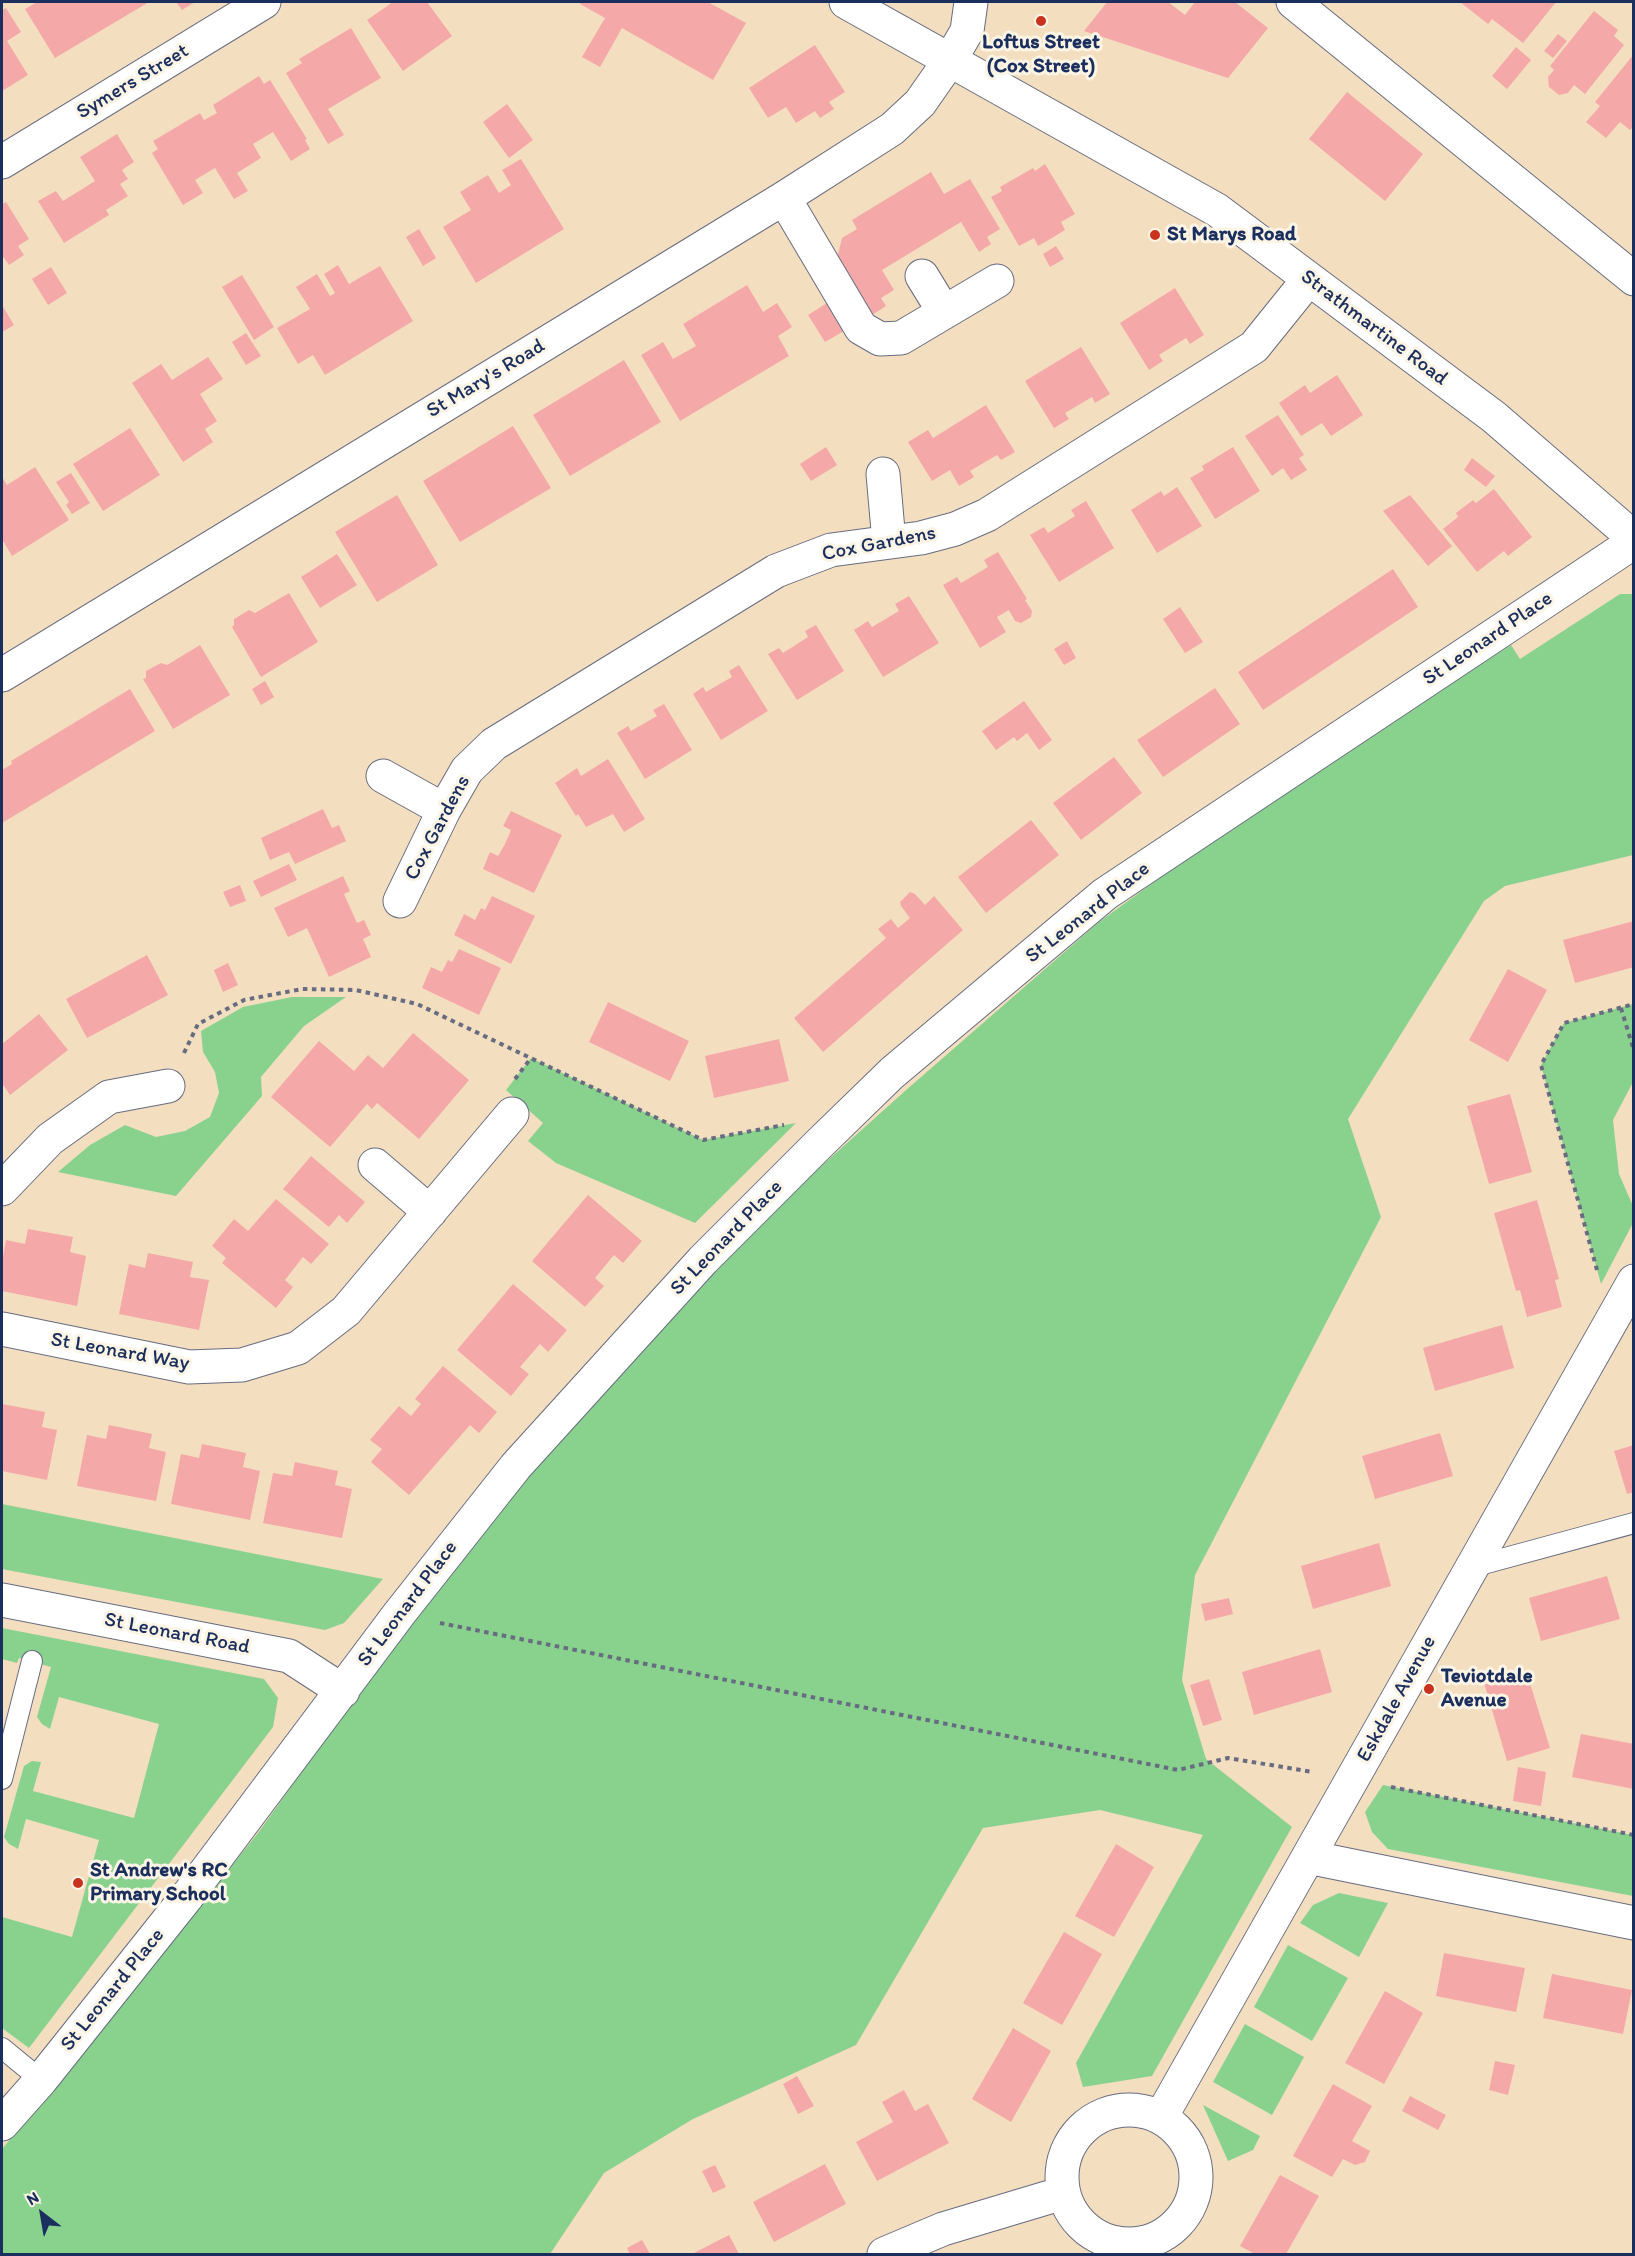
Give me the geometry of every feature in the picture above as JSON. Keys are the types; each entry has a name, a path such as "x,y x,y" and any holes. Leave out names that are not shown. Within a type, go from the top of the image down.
{"street":[{"name":"Symers Street","path":"2,162 264,2"},
{"name":"Strathmartine Road","path":"846,2 1217,210 1494,417 1634,540"},
{"name":"St Mary's Road","path":"2,675 784,198 892,129 920,103 950,60 967,31 971,2"},
{"path":"1293,2 1634,279"},
{"path":"784,198 861,328 880,339 901,338 997,281"},
{"path":"922,276 944,312"},
{"name":"Cox Gardens","path":"400,901 444,810 467,770 494,744 776,572 831,550 933,535 955,529 987,515 1254,347 1308,280"},
{"path":"883,474 889,542"},
{"name":"St Leonard Place","path":"2,2124 41,2080 186,1898 399,1614 516,1466 703,1260 892,1073 1105,894 1634,540"},
{"path":"383,776 444,810"},
{"path":"2,1189 50,1138 109,1097 168,1086"},
{"name":"St Leonard Way","path":"2,1329 189,1367 242,1365 298,1348 346,1311 512,1113"},
{"path":"375,1165 430,1212"},
{"name":"Eskdale Avenue","path":"1161,2117 1630,1287"},
{"name":"St Leonard Road","path":"2,1600 289,1656 343,1691"},
{"path":"1308,1857 1634,1923"},
{"path":"1118,2110 1140,2110 1161,2117 1180,2131 1192,2151 1197,2173 1195,2197 1184,2217 1148,2249 1104,2240 1094,2235 1085,2229 1071,2213 1063,2193 1061,2170 1067,2149 1079,2130 1097,2117 1118,2110"},
{"path":"884,2254 943,2229 1063,2193"}],"lane":[{"path":"1472,1567 1634,1523"},
{"path":"2,1779 32,1661"},
{"path":"2,2048 41,2080"}],"path":[{"path":"168,1086 198,1024 244,1000 302,989 356,990 417,1004 703,1140 796,1123 820,1143"},
{"path":"1630,1287 1601,1284 1540,1065 1564,1023 1634,1004"},
{"path":"1621,1008 1634,1051"},
{"path":"399,1614 1178,1770 1228,1758 1352,1779 1634,1835"}],"green space":[{"path":"1620,594 1633,594 1633,855 1505,886 1484,901 1348,1119 1381,1217 1195,1575 1182,1680 1206,1759 1292,1827 1152,2076 1083,2087 1076,2063 1203,1835 1100,1810 983,1828 856,2045 693,2119 604,2173 550,2254 2,2254 2,2149 258,1833 410,1621 528,1475 641,1348 779,1204 1099,922 1253,810 1511,645 1520,659"},
{"path":"292,997 346,997 304,1026 261,1077 262,1096 176,1196 58,1172 90,1145 125,1125 156,1137 185,1131 210,1117 219,1093 215,1072 203,1052 201,1031 243,1007"},
{"path":"1633,1004 1633,1082 1613,1120 1619,1174 1633,1206 1633,1223 1601,1284 1541,1065 1564,1023"},
{"path":"531,1058 703,1140 796,1123 695,1223 556,1163 528,1141 543,1123 506,1090"},
{"path":"2,1504 383,1579 344,1623 325,1630 2,1569"},
{"name":"St Andrew's RC Primary School","path":"2,1628 264,1679 278,1698 273,1727 29,2048 2,2028 2,1917 72,1937 99,1840 26,1819 18,1849 9,1844 4,1837 24,1766 32,1761 41,1762 33,1791 134,1818 159,1724 59,1697 50,1729 37,1717 51,1667 19,1658 17,1663 2,1659"},
{"path":"1383,1785 1633,1835 1633,1896 1388,1849 1372,1832 1365,1812"},
{"path":"1339,1893 1388,1903 1359,1957 1300,1923 1313,1905"},
{"path":"1288,1945 1348,1978 1312,2041 1254,2007"},
{"path":"1245,2024 1304,2057 1272,2115 1213,2082"},
{"path":"1203,2105 1260,2136 1253,2150 1228,2161"}],"building":[{"path":"37,2 149,2 55,58 25,9"},
{"path":"176,2 195,2 182,10"},
{"path":"393,2 427,2 452,36 403,71 367,20"},
{"path":"581,2 708,2 746,23 713,80 622,28 600,67 582,57 605,18 580,4"},
{"path":"1107,2 1168,2 1185,15 1195,2 1235,2 1268,28 1228,78 1084,31"},
{"path":"1460,2 1556,2 1523,43 1492,19 1488,24"},
{"path":"6,8 21,32 7,41 28,75 2,91 2,10"},
{"path":"1594,11 1618,30 1614,36 1624,45 1585,94 1574,85 1568,93 1559,95 1549,87 1548,77 1554,70 1550,66"},
{"path":"351,28 381,78 328,109 344,135 328,144 286,73 302,63 299,59"},
{"path":"1558,34 1567,41 1553,58 1544,51"},
{"path":"815,45 845,92 829,102 834,109 820,118 815,111 796,123 786,107 768,118 749,88"},
{"path":"1516,47 1531,60 1507,89 1492,76"},
{"path":"1634,54 1634,126 1630,130 1620,122 1606,138 1586,122 1600,106 1595,102"},
{"path":"259,76 264,84 270,80 307,139 305,140 310,149 291,161 273,132 253,144 261,158 237,173 248,191 234,199 215,168 195,180 203,193 183,205 152,153 158,149 153,141 200,113 204,120 217,113 213,105"},
{"path":"1347,92 1423,154 1385,201 1309,139"},
{"path":"507,104 533,140 509,158 483,122"},
{"path":"117,134 134,162 122,170 128,179 120,184 128,196 106,210 109,215 64,243 38,201 56,191 63,201 95,181 80,157"},
{"path":"521,159 564,229 476,283 443,227 471,210 460,192 488,175 499,193 511,185 502,170"},
{"path":"1045,164 1075,214 1061,222 1065,230 1038,246 1034,238 1019,246 991,197 1002,191 1000,187 1033,168 1035,171"},
{"path":"931,172 944,194 970,179 1000,229 987,237 991,244 979,252 961,222 882,270 894,290 881,298 886,306 872,315 837,258 842,238 857,229 852,220"},
{"path":"6,202 29,239 18,246 24,255 9,265 2,255 2,204"},
{"path":"419,229 436,258 423,266 406,237"},
{"path":"1056,246 1064,259 1050,267 1043,254"},
{"path":"338,265 349,284 380,266 413,321 325,375 313,355 298,364 277,328 310,309 296,287 317,274 330,296 335,293 324,274"},
{"path":"51,267 67,293 48,305 32,279"},
{"path":"242,275 274,327 254,340 222,287"},
{"path":"747,285 763,312 777,303 792,327 778,336 789,356 680,421 641,355 663,342 673,359 696,346 683,324"},
{"path":"1175,288 1204,335 1190,344 1186,338 1159,355 1163,361 1149,370 1120,323"},
{"path":"827,303 844,331 825,342 808,315"},
{"path":"2,305 14,325 2,332"},
{"path":"246,333 261,356 246,365 232,342"},
{"path":"1081,347 1110,394 1095,403 1092,397 1065,413 1069,419 1054,428 1025,381"},
{"path":"208,357 223,379 200,394 217,421 205,429 213,442 183,462 132,383 161,364 172,380"},
{"path":"624,360 661,422 570,476 533,415"},
{"path":"1337,375 1363,415 1331,436 1322,423 1301,436 1279,403 1305,385 1310,393"},
{"path":"986,405 1015,452 1001,460 997,455 970,471 974,477 959,486 950,470 932,481 908,442 928,430 933,438"},
{"path":"1278,415 1304,455 1299,458 1307,470 1291,480 1283,468 1272,476 1245,436"},
{"path":"513,426 551,488 460,542 423,481"},
{"path":"130,428 160,475 103,511 73,464"},
{"path":"826,447 837,465 811,481 800,464"},
{"path":"1233,447 1260,491 1215,519 1190,478 1204,470 1202,466"},
{"path":"1472,458 1495,476 1486,487 1464,470"},
{"path":"35,467 69,520 12,556 2,539 2,477 7,485"},
{"path":"71,473 90,503 72,514 66,505 69,502 56,482"},
{"path":"1177,487 1202,526 1157,553 1131,510 1161,491 1164,496"},
{"path":"1494,489 1532,537 1508,556 1504,551 1477,572 1443,529 1458,517 1456,513 1473,500 1476,503"},
{"path":"397,495 438,565 377,602 335,532"},
{"path":"1410,495 1452,546 1428,566 1383,511"},
{"path":"1086,501 1114,548 1059,582 1030,535 1044,527 1048,533 1075,516 1071,510"},
{"path":"998,552 1027,599 1025,600 1032,611 1031,617 1021,623 1015,621 1009,610 997,617 1006,632 980,648 943,585 957,577 961,583 988,567 984,560"},
{"path":"337,554 357,585 320,608 301,577"},
{"path":"1393,569 1418,607 1263,710 1238,672"},
{"path":"289,593 318,642 261,677 232,627 234,619 249,610 255,613"},
{"path":"909,596 939,643 883,677 854,630 868,621 872,627 899,611 895,604"},
{"path":"1180,607 1203,642 1185,653 1163,619"},
{"path":"816,625 844,671 797,700 768,654 779,648 783,653 808,637 805,631"},
{"path":"1067,641 1076,658 1064,665 1054,649"},
{"path":"200,645 230,695 173,729 143,679 146,678 146,671 161,663 167,665"},
{"path":"739,665 768,711 721,740 693,694 703,687 706,692 732,677 729,671"},
{"path":"265,681 274,697 261,705 252,689"},
{"path":"1215,688 1240,724 1163,777 1137,740"},
{"path":"130,689 155,731 2,823 2,770 12,764 11,761"},
{"path":"1024,701 1052,740 1039,750 1027,733 1017,741 1014,737 996,750 982,731"},
{"path":"664,704 692,750 645,779 617,733 628,726 631,731 657,716 653,710"},
{"path":"1114,757 1142,793 1081,840 1053,803"},
{"path":"608,759 645,819 624,832 613,814 586,827 578,814 576,816 555,783 577,768 581,776"},
{"path":"323,809 332,828 339,825 346,841 295,864 289,852 270,860 261,838"},
{"path":"511,811 562,835 534,893 483,869 490,852 498,856 505,844 511,830 503,826"},
{"path":"1031,820 1059,855 986,913 958,877"},
{"path":"289,864 297,880 261,897 253,881"},
{"path":"343,876 350,891 344,894 357,923 364,920 371,935 363,939 371,957 329,977 307,928 288,937 274,908"},
{"path":"240,885 246,901 230,907 223,892"},
{"path":"910,892 925,905 934,896 963,930 823,1052 794,1018 886,938 878,929 891,919 898,928 910,918 900,902"},
{"path":"492,896 535,916 511,964 454,935 464,914 475,920 481,908 485,910"},
{"path":"1634,921 1634,967 1575,983 1563,940"},
{"path":"459,949 501,968 479,1015 422,988 431,967 442,972 448,960 452,962"},
{"path":"147,955 168,995 87,1038 66,999"},
{"path":"228,963 238,985 223,992 214,970"},
{"path":"1508,969 1547,990 1508,1062 1469,1040"},
{"path":"608,1002 689,1041 670,1081 589,1042"},
{"path":"39,1014 68,1050 10,1095 2,1083 2,1044"},
{"path":"413,1033 469,1080 419,1139 377,1103 372,1109 367,1104 330,1147 271,1097 319,1041 354,1071 368,1055 383,1068"},
{"path":"779,1039 789,1081 714,1098 705,1056"},
{"path":"1510,1094 1532,1172 1489,1184 1467,1106"},
{"path":"311,1156 365,1202 347,1223 339,1215 329,1227 283,1189"},
{"path":"588,1195 642,1241 623,1263 614,1255 595,1278 604,1286 585,1307 532,1261"},
{"path":"276,1199 329,1244 311,1264 303,1257 285,1280 293,1287 276,1308 222,1263 226,1258 212,1246 234,1219 248,1231"},
{"path":"1537,1200 1559,1279 1555,1280 1562,1307 1527,1317 1520,1290 1516,1291 1494,1213"},
{"path":"28,1229 73,1237 70,1252 86,1256 77,1306 2,1291 2,1262 6,1240 25,1244"},
{"path":"148,1253 193,1262 190,1277 209,1280 199,1330 119,1314 129,1264 145,1268"},
{"path":"513,1284 567,1330 548,1352 540,1344 520,1367 529,1374 511,1396 457,1350"},
{"path":"1502,1325 1514,1368 1435,1391 1423,1348"},
{"path":"443,1366 497,1412 479,1433 470,1425 409,1495 371,1462 382,1449 370,1440 399,1406 411,1416 421,1404 415,1399"},
{"path":"2,1404 45,1412 42,1427 57,1430 47,1480 2,1471"},
{"path":"109,1425 152,1434 149,1448 166,1452 156,1501 77,1486 87,1435 106,1439"},
{"path":"1440,1433 1453,1476 1375,1499 1362,1456"},
{"path":"202,1444 246,1453 243,1467 260,1471 250,1520 171,1504 181,1454 199,1458"},
{"path":"1634,1445 1634,1492 1627,1494 1614,1451"},
{"path":"295,1462 338,1471 335,1485 352,1489 342,1538 263,1523 273,1473 292,1476"},
{"path":"1379,1543 1391,1586 1313,1609 1301,1566"},
{"path":"1607,1576 1620,1619 1541,1641 1529,1598"},
{"path":"1229,1598 1233,1614 1205,1621 1201,1604"},
{"path":"1320,1649 1332,1692 1254,1715 1242,1672"},
{"path":"1526,1670 1550,1748 1507,1761 1484,1683"},
{"path":"1209,1679 1222,1720 1203,1726 1190,1685"},
{"path":"1581,1734 1634,1744 1634,1789 1572,1777"},
{"path":"1518,1767 1546,1772 1541,1806 1513,1801"},
{"path":"1116,1844 1154,1867 1114,1937 1075,1916"},
{"path":"1064,1932 1102,1954 1062,2025 1023,2003"},
{"path":"1444,1953 1525,1968 1516,2012 1436,1996"},
{"path":"1552,1974 1632,1990 1623,2034 1543,2018"},
{"path":"1385,1991 1423,2013 1384,2084 1345,2063"},
{"path":"1013,2028 1051,2051 1011,2122 972,2099"},
{"path":"1495,2061 1515,2065 1508,2095 1489,2090"},
{"path":"797,2076 814,2106 798,2114 783,2084"},
{"path":"1333,2084 1372,2106 1352,2141 1370,2151 1365,2162 1355,2165 1343,2159 1332,2177 1293,2156"},
{"path":"904,2090 915,2111 928,2104 949,2143 877,2181 856,2142 893,2122 882,2102"},
{"path":"1410,2096 1446,2115 1438,2130 1402,2111"},
{"path":"825,2164 846,2204 774,2242 753,2202"},
{"path":"715,2165 726,2187 713,2193 702,2171"},
{"path":"1280,2175 1319,2196 1286,2254 1255,2254 1240,2246"},
{"path":"729,2235 739,2254 692,2254"},
{"path":"642,2240 650,2254 630,2254 627,2248"}],"place":[{"name":"Loftus Street (Cox Street)","path":"1041,21"},
{"name":"St Marys Road","path":"1155,235"},
{"name":"Teviotdale Avenue","path":"1429,1689"},
{"name":"St Andrew's RC Primary School","path":"78,1883"}]}
